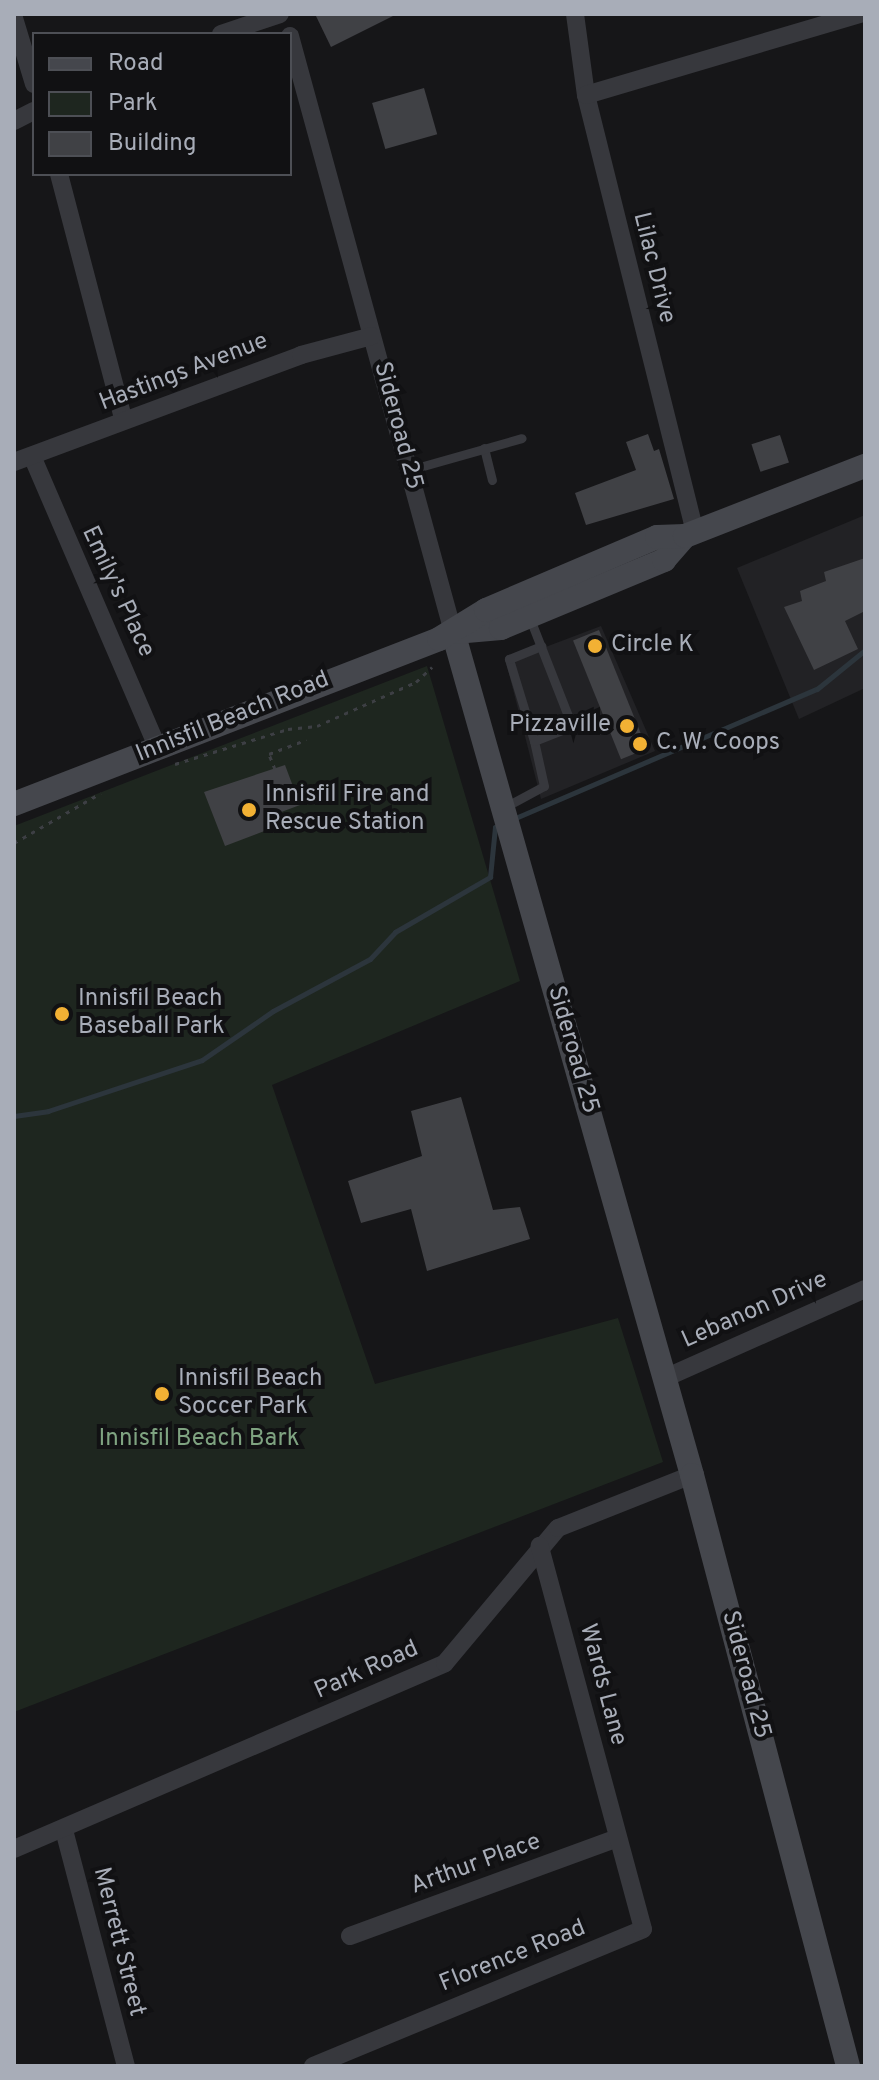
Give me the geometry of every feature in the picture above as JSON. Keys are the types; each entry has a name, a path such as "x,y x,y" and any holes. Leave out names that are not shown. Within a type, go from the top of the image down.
{"main road":[{"name":"Innisfil Beach Road","path":"14,804 161,758 453,632 486,610 657,537 690,534 865,466"},
{"name":"Innisfil Beach Road","path":"453,632 501,628 664,560 690,534"},
{"name":"Sideroad 25","path":"453,632 692,1475 848,2066"}],"street":[{"path":"227,32 282,14"},
{"name":"Lilac Drive","path":"575,14 586,95 690,534"},
{"path":"586,95 860,14"},
{"path":"14,18 32,77"},
{"name":"Sideroad 25","path":"292,42 453,632"},
{"path":"14,121 32,112"},
{"path":"60,176 124,421"},
{"name":"Hastings Avenue","path":"14,462 301,355 372,336"},
{"name":"Emily's Place","path":"32,456 161,758"},
{"name":"Lebanon Drive","path":"665,1378 865,1289"},
{"name":"Park Road","path":"14,1849 445,1663 558,1528 692,1475"},
{"name":"Wards Lane","path":"540,1546 618,1838"},
{"name":"Merrett Street","path":"64,1830 126,2066"},
{"name":"Arthur Place","path":"350,1936 618,1838"},
{"name":"Florence Road","path":"313,2066 643,1929 618,1838"}],"lane":[{"path":"409,470 522,438"},
{"path":"484,448 492,480"},
{"path":"529,616 572,726 534,741"},
{"path":"503,808 544,786 509,659 541,646"}],"path":[{"path":"161,758 288,729 317,726 416,682 432,667"},
{"path":"275,769 269,754 306,740"},
{"path":"14,843 110,788"}],"shaded area":[{"path":"865,515 865,688 799,719 737,568"},
{"path":"601,626 655,751 541,799 506,662"}],"green space":[{"name":"Innisfil Beach Bark","path":"427,666 520,981 272,1085 375,1384 618,1318 663,1462 14,1712 14,826"}],"building":[{"path":"315,14 397,14 331,47"},
{"path":"424,88 437,134 385,149 372,103"},
{"path":"648,434 654,451 659,449 674,499 586,525 575,493 636,470 626,442"},
{"path":"780,435 789,463 760,472 751,444"},
{"path":"865,558 865,611 845,621 858,649 814,670 784,607 802,601 800,591 826,581 824,572"},
{"path":"599,630 647,749 621,759 573,640"},
{"name":"Innisfil Fire and Rescue Station","path":"285,765 300,805 276,814 280,825 225,846 204,792"},
{"path":"461,1097 493,1210 520,1207 530,1239 427,1271 411,1209 361,1223 348,1181 422,1156 411,1111"}],"waterway":[{"path":"513,819 817,689 865,650"},
{"path":"14,1116 48,1111 202,1060 273,1011 370,959 395,932 490,877 495,827 500,825"}],"place":[{"name":"Circle K","path":"595,646"},
{"name":"Pizzaville","path":"627,726"},
{"name":"C. W. Coops","path":"640,744"},
{"name":"Innisfil Fire and Rescue Station","path":"249,810"},
{"name":"Innisfil Beach Baseball Park","path":"62,1014"},
{"name":"Innisfil Beach Soccer Park","path":"162,1394"}]}
